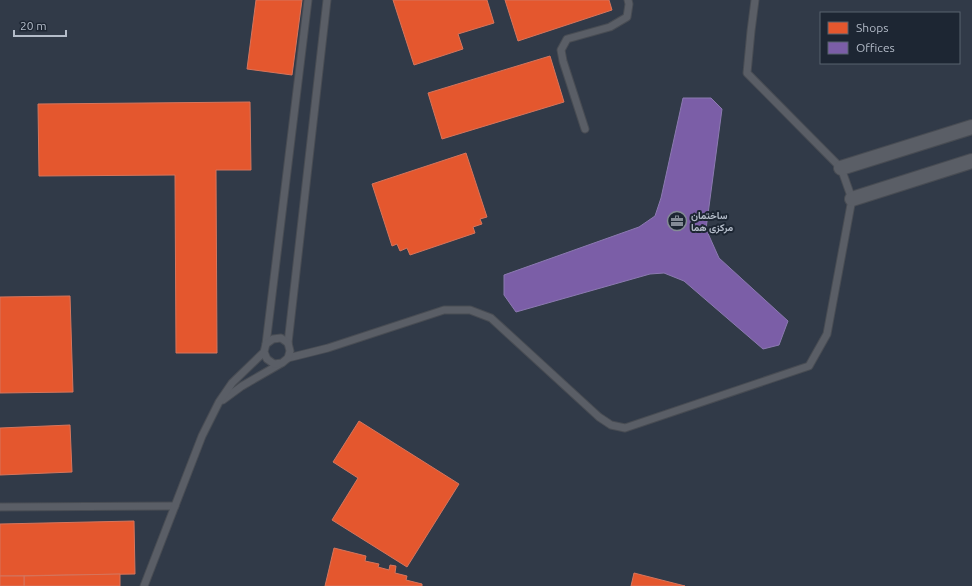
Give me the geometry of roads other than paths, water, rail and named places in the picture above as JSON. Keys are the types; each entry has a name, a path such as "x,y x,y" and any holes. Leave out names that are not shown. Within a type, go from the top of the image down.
{"street":[{"path":"841,168 972,127"},
{"path":"852,199 972,161"}],"lane":[{"path":"144,586 202,436 219,402 232,383 264,352 308,0"},
{"path":"288,358 290,351 288,343 327,0"},
{"path":"585,129 563,61 561,50 567,39 610,27 627,17 629,4 628,0"},
{"path":"219,402 288,358 328,348 444,310 470,310 491,318 599,417 611,425 625,428 809,366 827,334 852,199 841,168 747,73 755,0"},
{"path":"266,344 273,339 281,338 288,343"},
{"path":"264,352 267,359 274,364 282,363"},
{"path":"0,508 175,506"}],"place":[{"name":"ساختمان مرکزی هما","path":"677,221"}]}
